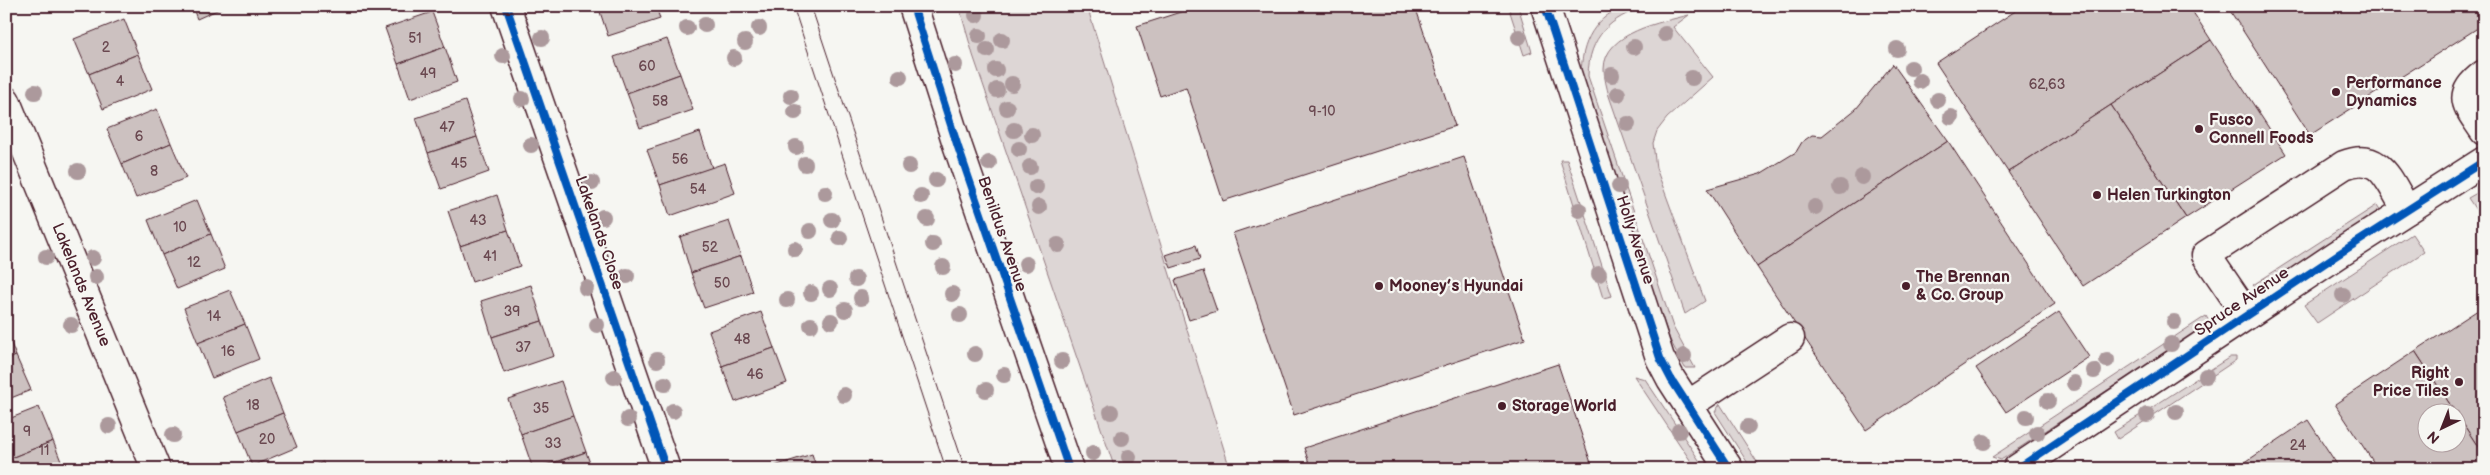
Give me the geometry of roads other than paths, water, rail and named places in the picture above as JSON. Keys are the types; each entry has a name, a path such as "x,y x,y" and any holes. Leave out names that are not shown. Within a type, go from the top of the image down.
{"street":[{"name":"Lakelands Close","path":"506,6 666,469"},
{"name":"Benildus Avenue","path":"913,6 958,147 1069,469"},
{"name":"Holly Avenue","path":"1550,8 1652,338 1671,380 1729,469"},
{"path":"2484,74 2472,82 2465,97 2466,104 2484,131"},
{"name":"Lakelands Avenue","path":"6,101 156,469"},
{"path":"2247,315 2206,255 2344,165 2354,161 2365,160 2377,164 2407,210"},
{"name":"Spruce Avenue","path":"2017,469 2247,315 2484,160"},
{"path":"1688,405 1790,338"}],"tram line":[{"path":"793,6 946,469"},
{"path":"811,6 965,469"}],"place":[{"name":"Performance Dynamics","path":"2336,92"},
{"name":"Fusco Connell Foods","path":"2199,129"},
{"name":"Helen Turkington","path":"2097,195"},
{"name":"Mooney’s Hyundai","path":"1379,286"},
{"name":"The Brennan & Co. Group","path":"1906,286"},
{"name":"Right Price Tiles","path":"2459,382"},
{"name":"Storage World","path":"1502,406"}]}
